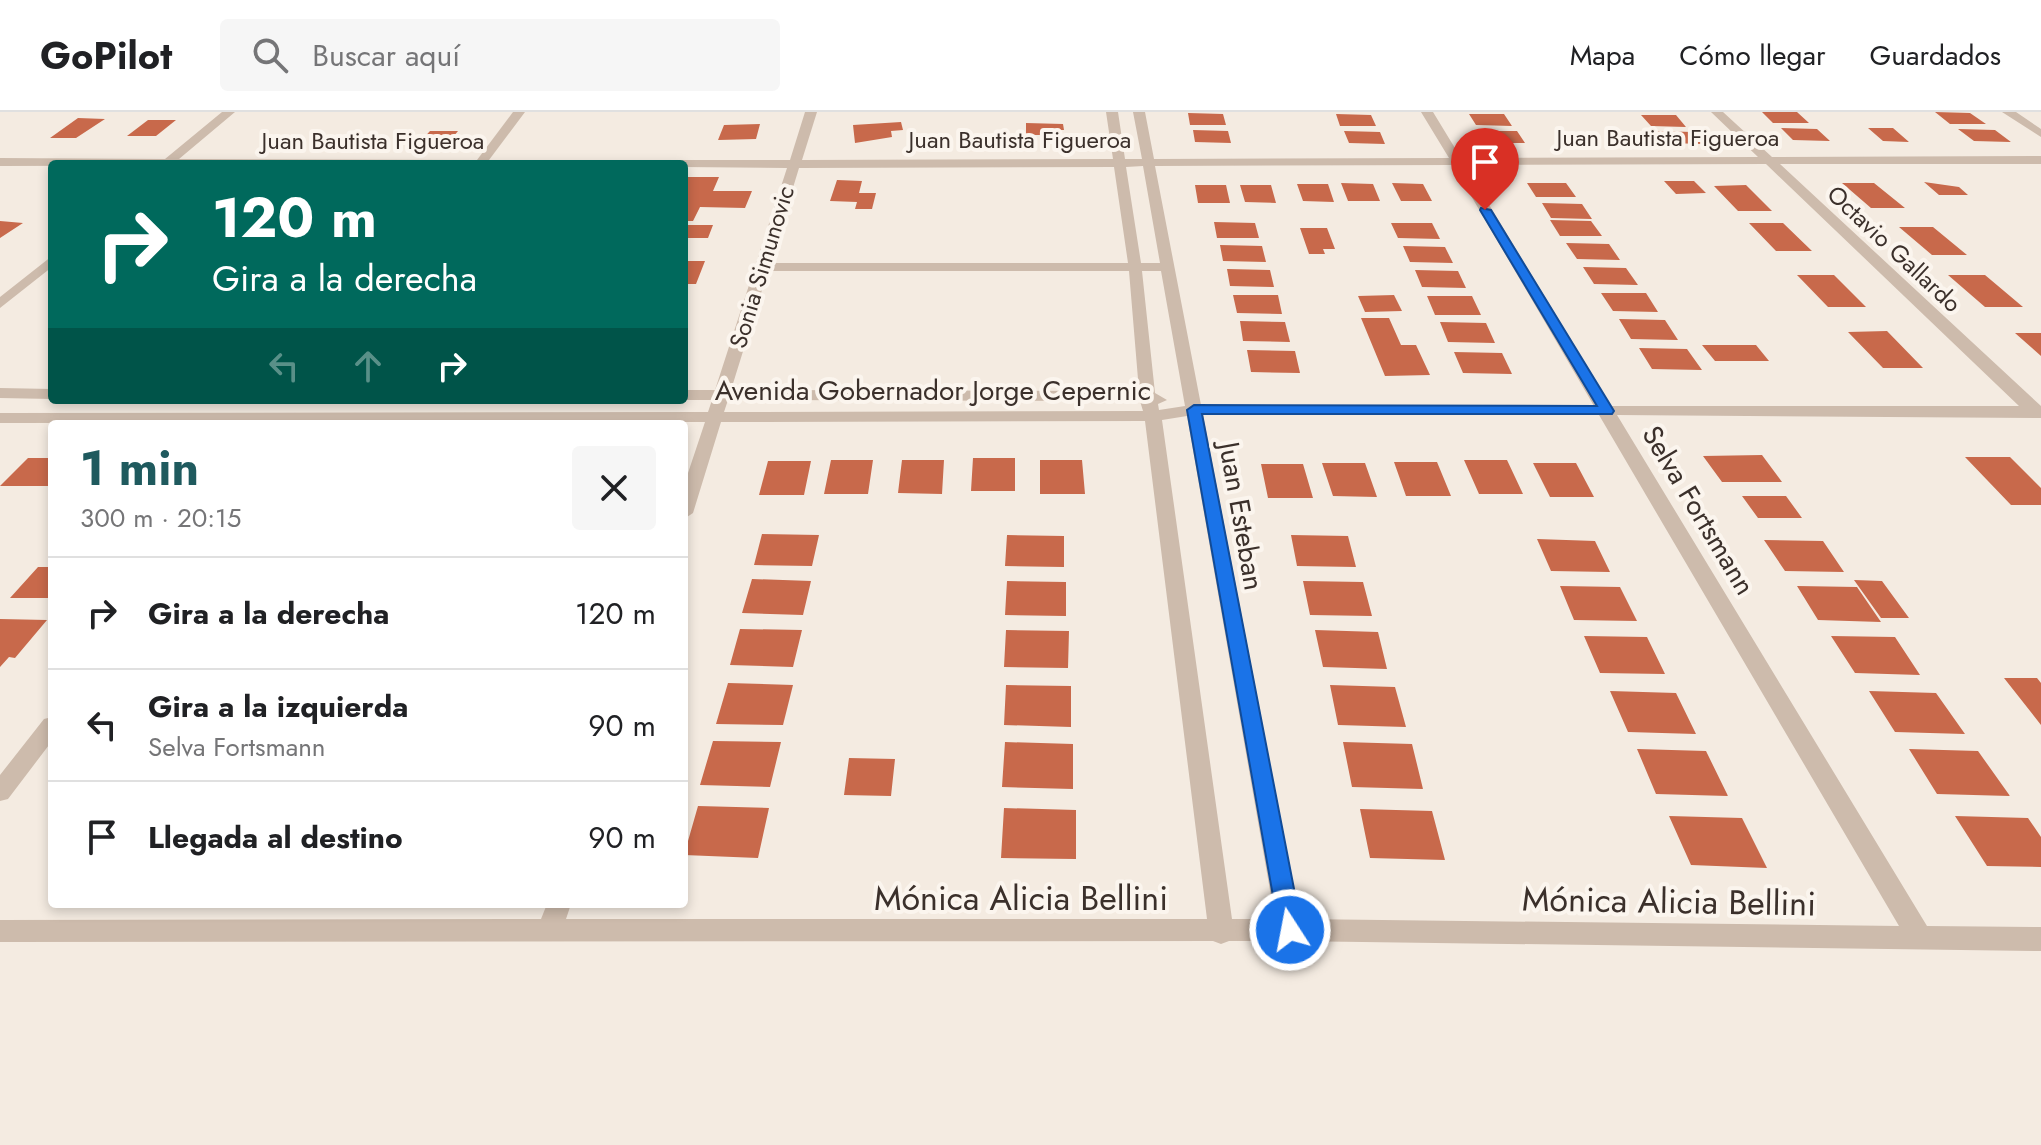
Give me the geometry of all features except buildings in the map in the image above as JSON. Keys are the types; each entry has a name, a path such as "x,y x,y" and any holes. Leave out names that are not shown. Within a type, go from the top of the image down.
{"street":[{"path":"172,160 229,112"},
{"path":"483,160 519,112"},
{"name":"Sonia Simunovic","path":"688,501 811,112"},
{"path":"1112,112 1135,266 1150,406 1221,933"},
{"name":"Juan Esteban","path":"1139,112 1290,930"},
{"name":"Selva Fortsmann","path":"1427,112 1920,938"},
{"name":"Octavio Gallardo","path":"1717,112 2038,414"},
{"path":"2008,112 2041,134"},
{"name":"Juan Bautista Figueroa","path":"688,164 2041,160"},
{"name":"Juan Bautista Figueroa","path":"0,162 48,162"},
{"path":"0,304 48,263"},
{"path":"762,267 1167,267"},
{"path":"0,393 48,394"},
{"name":"Avenida Gobernador Jorge Cepernic","path":"688,395 1150,406 1194,410 2038,414"},
{"name":"Avenida Gobernador Jorge Cepernic","path":"460,420 1150,406"},
{"name":"Avenida Gobernador Jorge Cepernic","path":"0,418 145,420"},
{"path":"0,792 48,730"},
{"path":"550,931 558,908"},
{"name":"Mónica Alicia Bellini","path":"0,931 1221,933 1290,930 2041,939"}],"route":[{"path":"1290,930 1194,410 1607,411 1485,210"}]}
